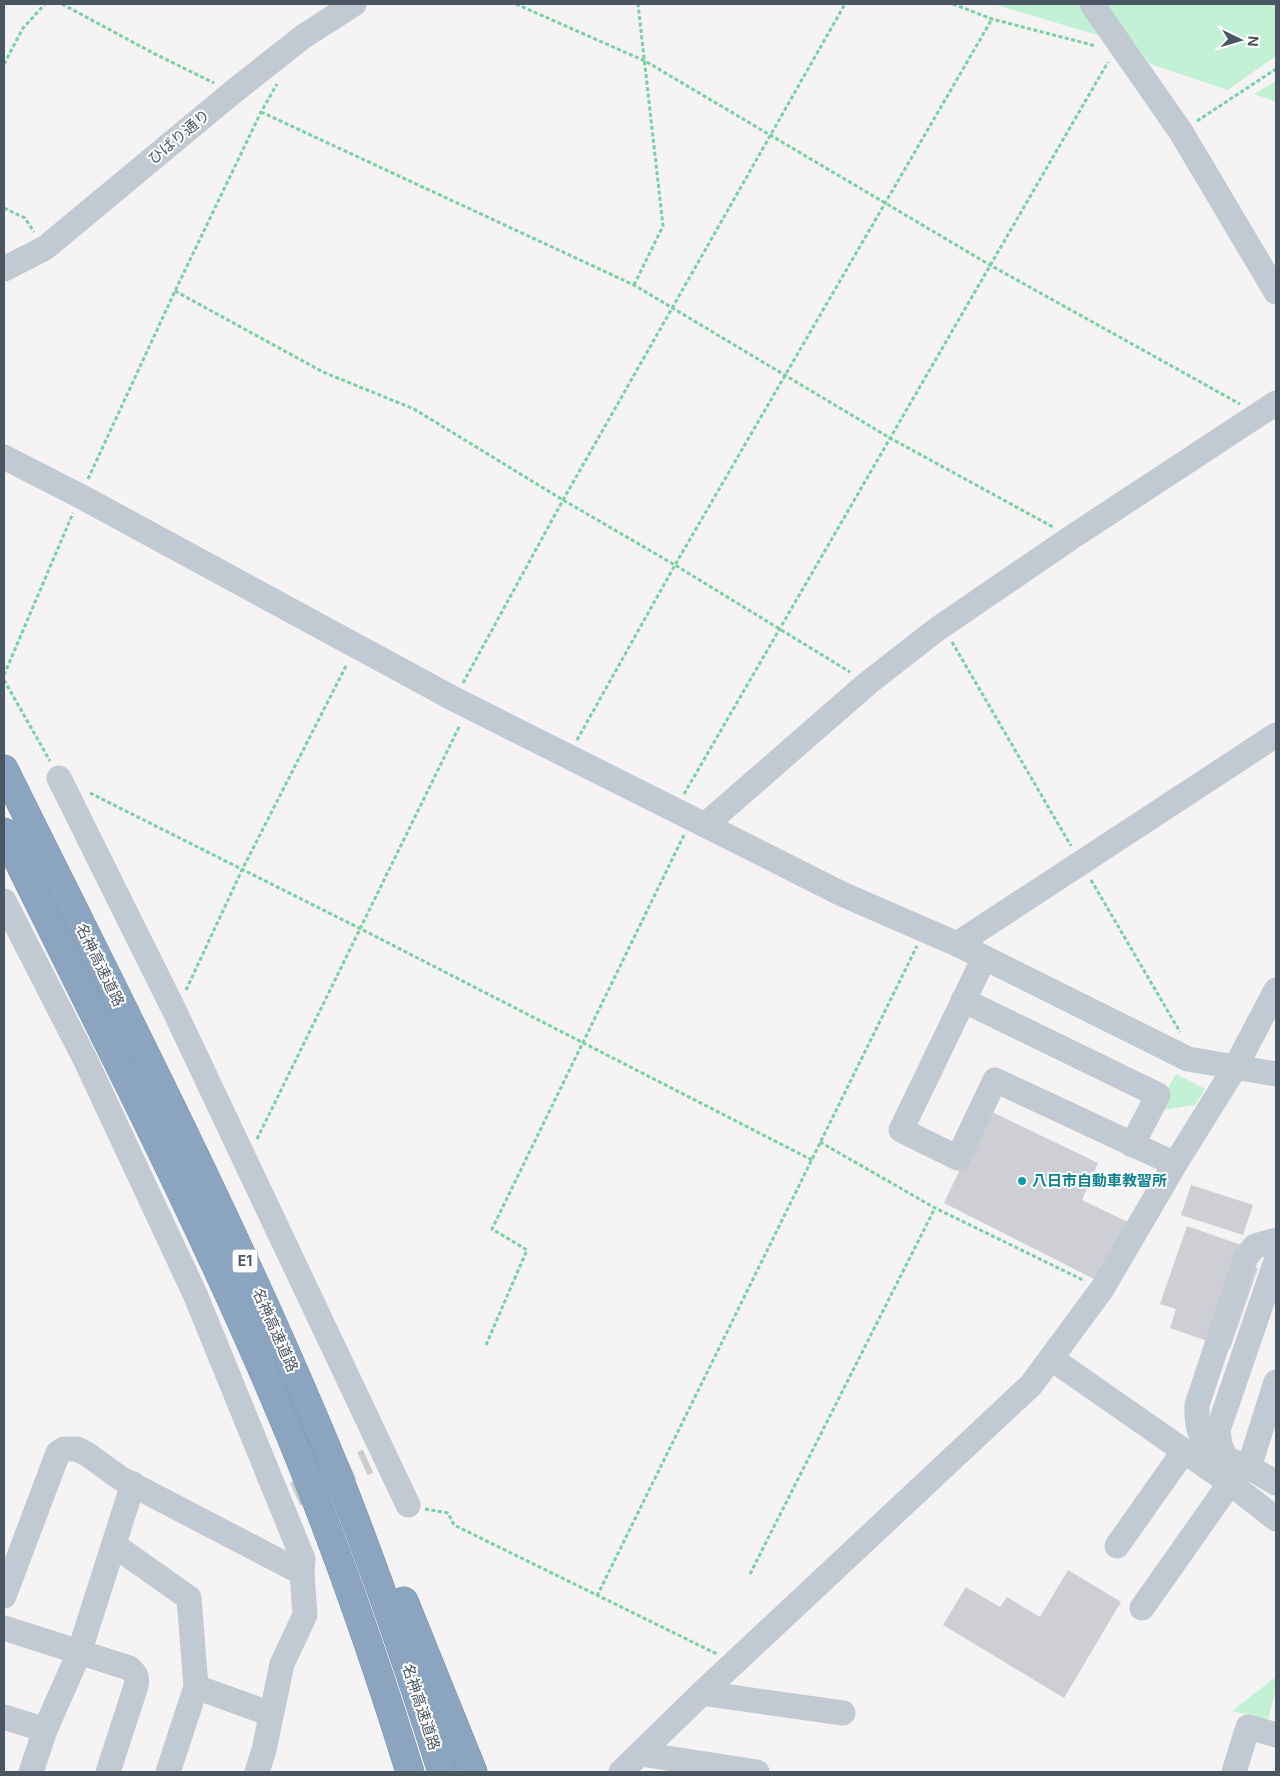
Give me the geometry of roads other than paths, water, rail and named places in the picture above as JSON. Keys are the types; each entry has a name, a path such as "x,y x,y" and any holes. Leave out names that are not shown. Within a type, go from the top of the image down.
{"highway":[{"name":"名神高速道路","path":"4,769 244,1260 313,1416 354,1514 413,1680 442,1772"},
{"name":"名神高速道路","path":"4,832 201,1235 287,1428 324,1523 380,1680 410,1772"},
{"path":"244,1260 404,1601 472,1772"}],"street":[{"name":"ひばり通り","path":"4,269 45,248 232,92 304,36 354,4"},
{"path":"1092,4 1121,53 1181,132 1276,292"},
{"path":"691,818 942,625 1267,409"},
{"path":"4,457 462,702 842,894 957,944 1188,1059 1276,1074"},
{"path":"957,944 1276,734"},
{"path":"59,778 175,1012 246,1162 376,1458 408,1505"},
{"path":"4,901 86,1061 287,1497 303,1559 305,1615 282,1664 264,1750 257,1772"},
{"path":"984,958 901,1130 958,1158 995,1080 1175,1164"},
{"path":"622,1772 702,1693 1031,1385 1102,1289 1175,1164 1236,1066 1276,990"},
{"path":"963,1000 1158,1095 1132,1145"},
{"path":"1235,1470 1211,1450 1201,1438 1196,1421 1197,1405 1246,1257 1255,1246 1276,1240"},
{"path":"1272,1283 1218,1430 1220,1445 1235,1470 1276,1518"},
{"path":"1052,1359 1184,1451 1235,1470 1275,1476"},
{"path":"1241,1364 1276,1375"},
{"path":"1142,1608 1235,1470 1276,1382"},
{"path":"4,1596 58,1453 64,1448 77,1449 133,1484 302,1573"},
{"path":"1117,1546 1184,1451"},
{"path":"31,1772 45,1730 79,1653 133,1484"},
{"path":"114,1545 189,1598 196,1687 168,1772"},
{"path":"4,1628 129,1668 138,1678 108,1772"},
{"path":"196,1687 271,1714"},
{"path":"702,1693 843,1713"},
{"path":"4,1717 45,1730"},
{"path":"1234,1772 1248,1727 1276,1736"},
{"path":"641,1754 757,1772"}],"tunnel":[{"path":"295,1494 368,1461"}],"place":[{"name":"八日市自動車教習所","path":"1022,1181"}]}
